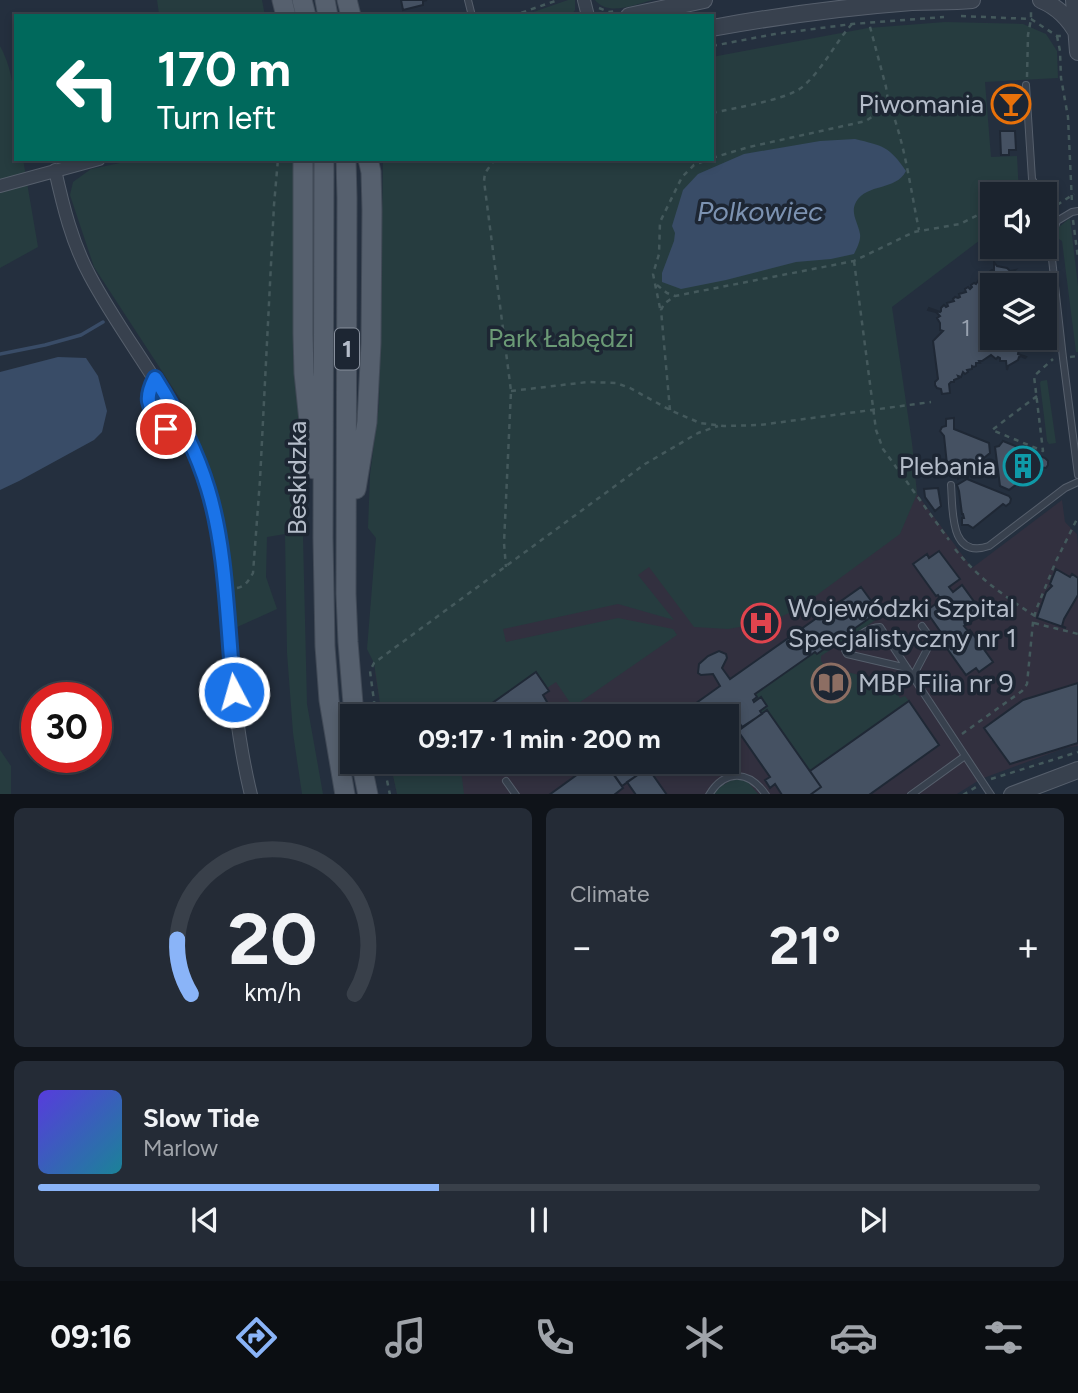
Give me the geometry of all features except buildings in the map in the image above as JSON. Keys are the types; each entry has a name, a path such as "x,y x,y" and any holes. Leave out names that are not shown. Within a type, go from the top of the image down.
{"main road":[{"path":"303,161 304,373 323,538"},
{"name":"Beskidzka","path":"324,161 325,646 329,700 345,794"},
{"name":"Beskidzka","path":"346,161 348,642 353,704"},
{"path":"347,538 367,422 371,343 371,164"},
{"path":"364,774 368,794"}],"street":[{"path":"642,14 684,2 704,0"},
{"path":"714,29 853,8 972,0"},
{"path":"1041,0 1063,13 1078,34"},
{"path":"1074,0 1078,52"},
{"path":"0,186 91,161"},
{"path":"55,170 65,211 89,274 173,407 192,443 209,490 219,539 244,767 251,794"},
{"path":"1018,793 1078,771"}],"lane":[{"path":"1026,85 1034,182"},
{"path":"1057,221 1075,211"},
{"path":"1052,259 1078,475"},
{"path":"155,378 149,390 148,403 166,429 187,434"},
{"path":"951,485 957,536 964,544 983,548 1065,488 1078,482"},
{"path":"913,677 932,640 922,626"},
{"path":"907,668 847,653 845,650 874,627 880,627 991,794"},
{"path":"911,794 965,756"},
{"path":"709,794 715,786 731,776 747,776 760,785 766,794"},
{"path":"506,781 516,794"}],"path":[{"path":"518,14 558,0"},
{"path":"714,46 852,24 952,16 1031,19 1056,36 1078,34"},
{"path":"1026,85 1031,19"},
{"path":"869,23 908,167 919,230"},
{"path":"714,113 795,92 821,67 852,24"},
{"path":"1056,36 1068,117 1078,258"},
{"path":"714,158 749,147 866,121 888,101"},
{"path":"225,591 242,587 253,573 278,161"},
{"path":"494,161 485,173 484,181 511,391 504,543 506,566"},
{"path":"670,410 661,310 653,274 659,254 660,222 682,177 694,165 705,161"},
{"path":"1057,205 1073,194"},
{"path":"661,310 664,304 675,296 854,261 919,230 960,225 980,214"},
{"path":"854,261 876,430 883,449 971,569 1000,594 1035,616"},
{"path":"655,285 675,296"},
{"path":"1037,396 992,430 1043,451 1037,396 1034,376 1053,359 1078,356"},
{"path":"511,391 587,382 616,383 700,423 718,426 760,425 931,402"},
{"path":"374,704 370,671 374,663 645,464 698,433 718,426"},
{"path":"955,739 1022,691 1027,684 1033,622 1056,561 1078,517"},
{"path":"1033,622 1078,634"},
{"path":"991,779 1078,752"},
{"path":"386,774 390,794"},
{"path":"963,794 977,786"}],"shaded area":[{"name":"Wojewódzki Szpital Specjalistyczny nr 1","path":"912,443 917,494 972,568 1062,500 1065,522 1077,534 1078,547 1078,746 1065,748 981,779 957,794 397,794 393,774 739,774 739,704 380,704 375,672 515,574"}],"green space":[{"path":"157,0 262,0 265,14 159,14"},
{"path":"568,0 575,0 572,14 528,14"},
{"path":"595,0 653,0 615,9 607,8"},
{"name":"Park Łabędzi","path":"945,22 1023,24 1046,34 1057,51 1058,78 985,82 991,157 1017,156 1018,182 980,182 980,240 892,307 917,494 900,534 798,609 769,622 728,629 694,627 649,567 638,575 674,620 618,604 503,629 506,642 618,618 673,629 677,635 577,704 571,704 556,682 547,688 536,672 491,704 380,704 374,663 367,649 376,538 368,528 370,475 379,405 383,161 714,161 714,57 868,28"},
{"path":"0,46 13,86 14,161 23,161 38,247 0,268"},
{"path":"129,161 294,161 307,704 323,794 302,794 293,733 287,653 285,534 267,537 266,577 277,609 235,628 226,548 209,471 186,408 94,267 70,195 73,182 91,169"},
{"path":"1070,218 1078,286 1078,352 1062,241 1057,238 1057,229"},
{"path":"1047,380 1056,443 1049,444 1040,383"},
{"path":"868,611 877,619 821,656 821,661 825,666 889,683 900,698 905,696 909,701 810,771 767,711 762,713 748,701 815,652 818,654 836,633"},
{"path":"0,750 11,766 11,794 0,794"},
{"path":"393,774 462,774 464,794 397,794"},
{"path":"735,778 747,781 758,794 714,794 718,788"}],"water":[{"name":"Polkowiec","path":"855,139 885,148 906,171 896,182 867,192 856,202 854,214 860,236 854,254 796,262 681,289 662,282 662,273 674,241 672,226 683,190 698,174 744,154 820,141"},
{"path":"58,357 86,358 98,376 107,411 102,432 94,440 0,490 0,372"}],"waterway":[{"path":"0,354 81,335 103,322"}],"place":[{"name":"Piwomania","path":"1011,104"},
{"name":"Plebania","path":"1023,466"},
{"name":"Wojewódzki Szpital Specjalistyczny nr 1","path":"761,623"},
{"name":"MBP Filia nr 9","path":"831,683"}],"route":[{"path":"166,429 148,403 149,390 155,378 192,443 209,490 219,539 234,692"}]}
